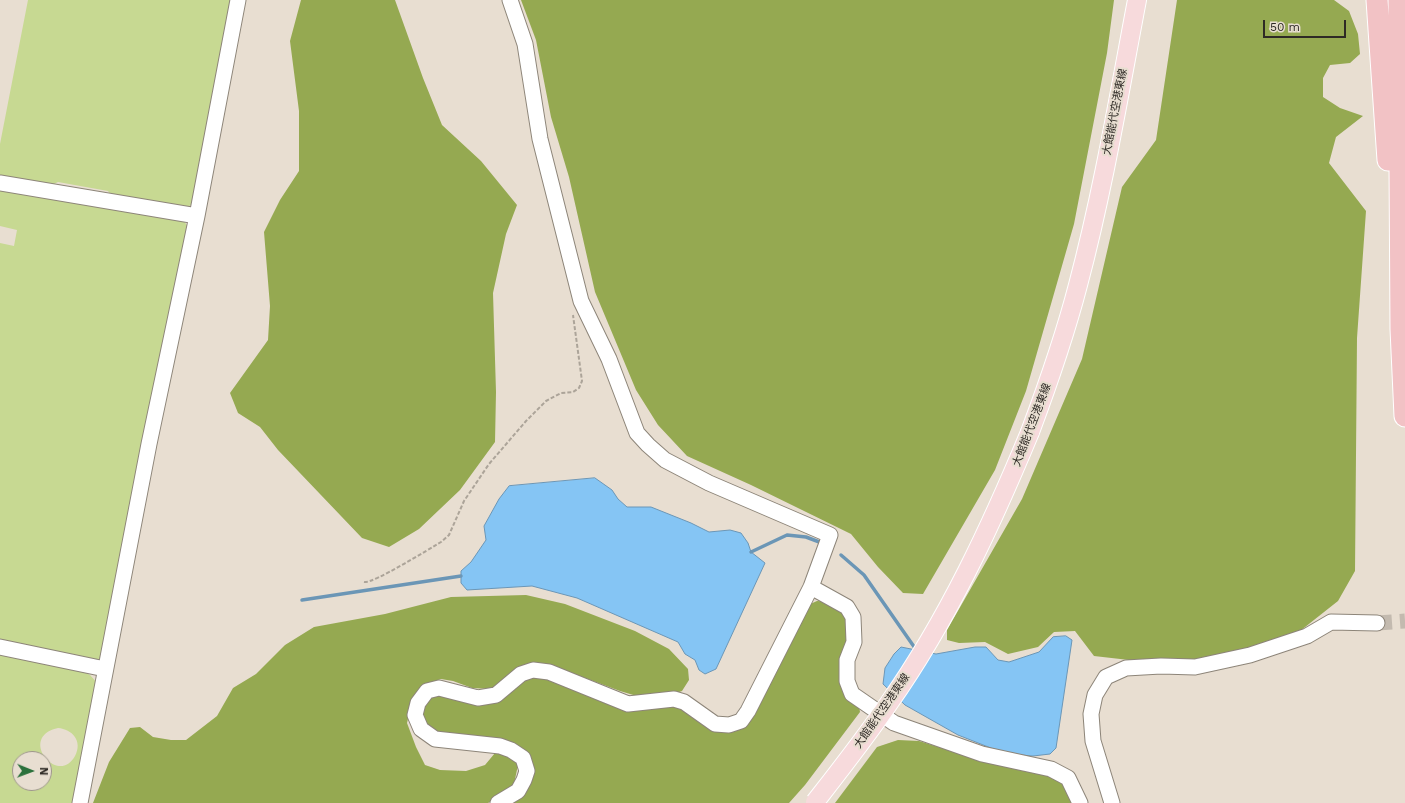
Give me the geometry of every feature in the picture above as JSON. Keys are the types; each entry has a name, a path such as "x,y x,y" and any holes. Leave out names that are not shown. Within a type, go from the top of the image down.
{"highway":[{"path":"1377,0 1401,328 1405,416"},
{"path":"1400,0 1401,328"}],"main road":[{"name":"大館能代空港東線","path":"814,803 890,703 928,643 966,574 997,511 1030,432 1057,359 1078,286 1097,209 1137,0"}],"street":[{"path":"80,803 147,452 197,216 238,0"},
{"path":"498,803 518,791 527,771 523,758 511,750 500,746 436,739 421,729 415,716 418,703 427,691 439,688 478,698 496,695 521,674 533,670 549,672 628,704 674,699 684,702 715,724 729,725 741,721 748,711 811,587 830,535 709,483 665,460 637,433 609,359 581,301 540,139 525,44 510,0"},
{"path":"0,183 197,216"},
{"path":"811,587 847,607 853,617 854,642 847,660 847,681 852,694 894,723 982,754 1051,769 1068,778 1080,803"},
{"path":"1112,803 1093,741 1091,714 1095,696 1106,676 1126,668 1161,666 1195,667 1250,655 1307,636 1331,622 1377,623"},
{"path":"0,647 105,669"}],"path":[{"path":"364,582 367,583 379,578 441,542 449,535 464,501 489,464 526,421 546,401 561,393 573,392 579,388 582,381 573,315 574,306 581,301"}],"green space":[{"path":"28,0 233,0 192,204 187,208 112,197 108,191 58,182 50,186 0,177 0,144"},
{"path":"301,0 395,0 423,78 442,125 481,161 517,205 506,234 493,293 496,392 495,442 460,490 419,529 389,547 362,538 278,450 260,427 238,413 230,393 268,340 270,306 264,232 280,200 299,171 299,111 290,41"},
{"path":"521,0 1114,0 1107,53 1074,224 1026,391 995,470 923,594 903,593 878,567 851,534 751,485 687,456 658,425 636,390 595,292 569,177 551,117 536,40"},
{"path":"1177,0 1334,0 1349,11 1358,34 1360,54 1350,63 1330,65 1323,78 1323,97 1340,108 1363,116 1336,137 1329,163 1366,211 1357,338 1355,571 1338,601 1300,631 1241,653 1195,661 1129,660 1094,656 1075,631 1054,632 1038,647 1008,654 985,642 959,643 947,640 947,630 1022,499 1082,359 1122,187 1156,140"},
{"path":"0,188 184,221 188,227 103,654 98,661 0,642 0,243 14,246 17,230 0,226"},
{"path":"526,595 565,604 635,631 669,649 688,669 689,680 682,691 665,697 640,697 550,665 490,689 472,688 453,681 441,679 424,685 413,698 407,723 425,765 440,770 466,771 485,765 495,753 503,752 515,758 518,765 514,784 504,794 488,803 93,803 109,762 130,728 140,727 153,737 171,740 186,740 217,716 233,688 256,674 285,645 314,627 385,614 451,597"},
{"path":"817,601 831,602 844,611 848,625 848,644 860,712 805,785 789,803 510,803 531,760 522,748 508,744 440,734 423,725 421,711 434,693 480,702 526,676 538,674 629,708 672,704 731,729 808,605"},
{"path":"0,654 81,670 90,675 99,685 76,803 0,803"},
{"path":"898,740 919,741 987,762 1047,773 1065,783 1075,803 835,803 877,747"}],"water":[{"path":"595,478 612,490 618,499 627,507 651,507 709,532 730,530 741,533 748,543 751,552 765,563 716,669 705,674 699,670 695,660 685,654 678,642 577,598 532,586 467,590 461,583 461,571 471,562 486,540 484,526 499,499 509,486"},
{"path":"1066,636 1072,640 1056,748 1050,754 1033,756 1006,754 958,735 905,705 883,684 885,668 894,654 901,647 936,654 975,647 986,647 998,660 1009,662 1039,652 1053,637"}],"waterway":[{"path":"751,552 787,535 806,537 822,543"},
{"path":"841,555 864,575 917,651"},
{"path":"302,600 461,576"}],"tunnel":[{"path":"1377,623 1405,621"}]}
